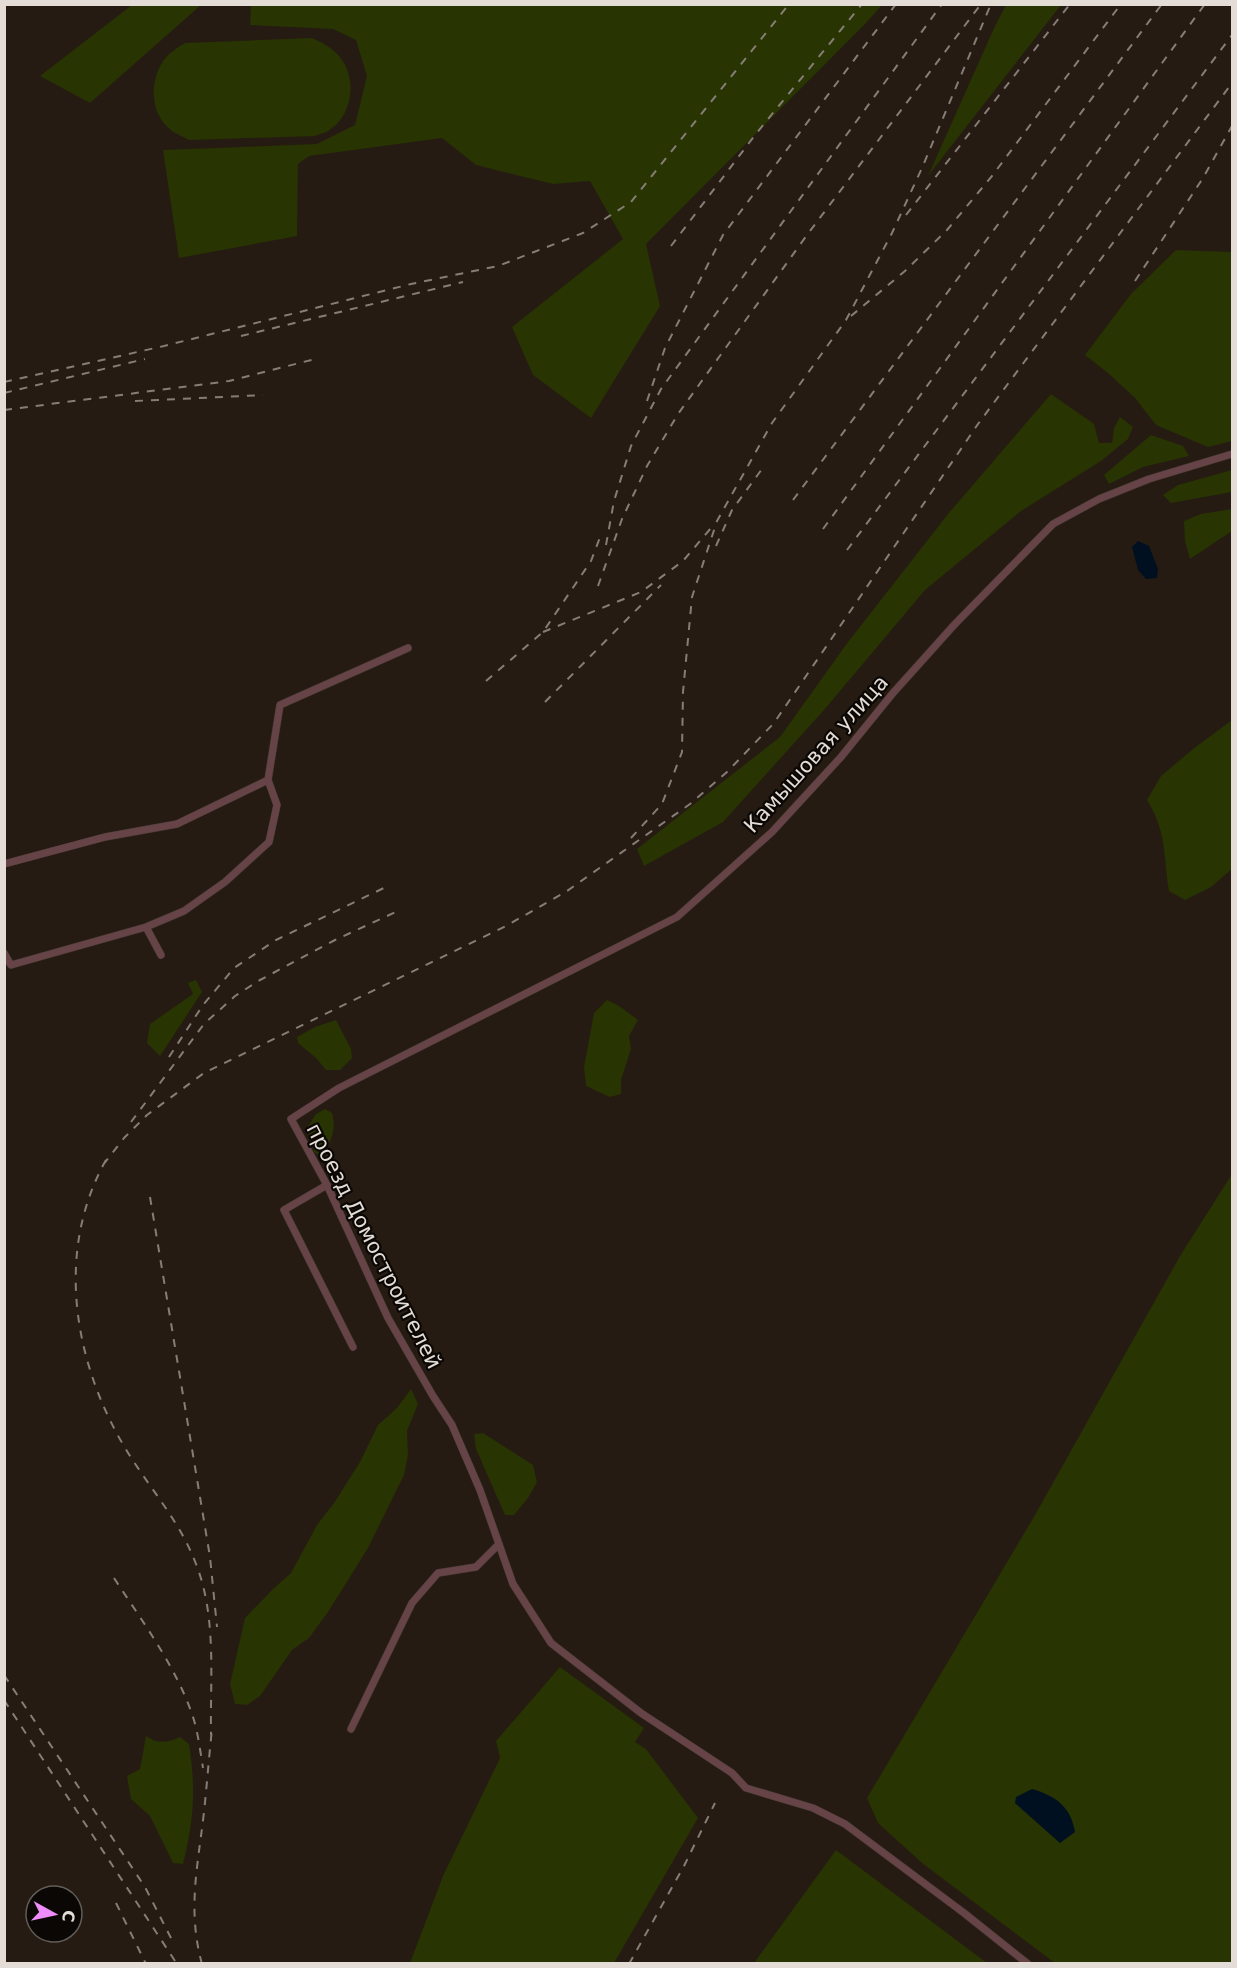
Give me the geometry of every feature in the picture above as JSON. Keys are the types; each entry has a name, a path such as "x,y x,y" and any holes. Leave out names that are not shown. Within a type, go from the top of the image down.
{"street":[{"name":"Камышовая улица","path":"291,1119 339,1088 677,917 772,832 841,757 893,693 955,624 1053,524 1099,499 1149,479 1233,454"},
{"path":"4,953 11,965 146,927 184,911 225,882 269,842 277,805 268,780 280,705 408,648"},
{"path":"4,864 105,837 177,824 268,780"},
{"path":"146,927 161,955"},
{"name":"проезд Домостроителей","path":"291,1119 327,1185 388,1318 452,1425 480,1490 513,1584 551,1643 641,1713 732,1773 746,1788 813,1808 845,1824 964,1912 1028,1964"},
{"path":"327,1185 284,1210 352,1347"},
{"path":"351,1729 412,1603 438,1573 476,1567 499,1544"}],"green space":[{"path":"882,4 865,24 646,244 660,306 591,418 533,375 512,327 623,239 590,181 553,184 476,165 442,138 309,156 298,164 297,236 179,258 163,150 317,144 355,125 367,76 356,40 333,29 250,25 251,5 247,5"},
{"path":"132,5 201,5 90,103 40,76"},
{"path":"1006,5 1061,5 928,176 995,26"},
{"path":"312,38 336,53 342,60 350,78 350,98 347,108 336,125 327,132 315,136 189,140 172,131 159,116 154,98 158,70 168,56 185,43"},
{"path":"1176,250 1232,252 1232,441 1208,447 1156,425 1135,398 1085,355 1131,294"},
{"path":"1051,394 1094,424 1099,443 1112,443 1114,428 1120,417 1133,427 1128,439 1101,461 1021,511 925,590 824,710 723,822 644,866 637,849 780,737 848,642 948,514"},
{"path":"1151,435 1183,446 1189,456 1143,467 1109,484 1104,475"},
{"path":"1232,470 1232,492 1171,503 1163,495 1178,485"},
{"path":"1232,509 1232,531 1190,559 1185,541 1184,521 1201,514"},
{"path":"1232,720 1232,869 1211,887 1185,900 1169,891 1161,834 1147,800 1161,776"},
{"path":"196,980 202,992 160,1056 147,1043 150,1024 193,994 188,983"},
{"path":"607,1000 638,1020 629,1036 631,1049 621,1080 621,1094 610,1097 586,1086 584,1067 594,1013"},
{"path":"336,1020 351,1049 352,1058 340,1070 326,1070 298,1043 297,1037 315,1027"},
{"path":"325,1109 332,1113 333,1130 330,1142 320,1156 314,1152 307,1128 316,1114"},
{"path":"1232,1174 1232,1963 1055,1963 922,1863 878,1823 867,1798 1035,1515 1180,1256"},
{"path":"411,1389 418,1404 407,1431 408,1455 404,1475 368,1548 328,1612 309,1638 292,1650 260,1696 247,1705 235,1704 230,1684 245,1618 291,1573 317,1525 360,1462 378,1425 397,1408"},
{"path":"483,1433 533,1465 537,1482 514,1515 505,1515 476,1449 474,1434"},
{"path":"560,1667 644,1728 635,1742 646,1749 698,1818 614,1963 410,1963 443,1876 500,1758 496,1741"},
{"path":"146,1736 163,1742 180,1737 189,1744 193,1775 193,1804 190,1833 183,1864 173,1863 150,1816 131,1799 127,1776 140,1769"},
{"path":"836,1850 987,1963 754,1963"}],"water":[{"path":"1138,541 1149,546 1158,569 1157,578 1146,579 1138,570 1132,547"},
{"path":"1032,1789 1055,1799 1070,1816 1075,1832 1060,1843 1015,1803 1016,1797"}],"railway":[{"path":"4,382 164,346 411,284 498,266 583,233 631,202 789,4"},
{"path":"671,246 755,135 862,4"},
{"path":"647,401 665,348 723,235 896,4"},
{"path":"606,545 614,501 631,446 661,389 942,4"},
{"path":"598,586 622,519 647,466 678,414 807,235 981,4"},
{"path":"631,838 662,804 682,752 683,692 692,597 717,521 772,423 846,320 892,233 922,168 991,4"},
{"path":"906,215 1070,4"},
{"path":"851,316 905,271 947,230 992,176 1121,4"},
{"path":"793,500 1162,4"},
{"path":"823,529 1205,4"},
{"path":"847,550 1232,35"},
{"path":"103,1165 124,1138 147,1115 204,1073 506,926 567,891 690,804 727,772 774,723 978,424 1232,83"},
{"path":"1135,281 1203,178 1232,126"},
{"path":"241,336 463,282"},
{"path":"4,410 229,381 319,358"},
{"path":"4,393 145,359"},
{"path":"135,401 263,395"},
{"path":"716,546 732,510 762,469"},
{"path":"543,632 641,592 683,561 711,528"},
{"path":"486,681 543,632 591,561 602,532"},
{"path":"545,702 661,585"},
{"path":"169,1057 203,1005 234,968 276,940 388,886"},
{"path":"131,1122 204,1024 235,996 335,940 400,910"},
{"path":"106,1160 90,1196 80,1234 76,1272 78,1311 84,1349 111,1422 130,1456 183,1535 203,1584 210,1627 211,1735"},
{"path":"150,1197 210,1557 217,1627"},
{"path":"114,1578 177,1678 196,1727 203,1768"},
{"path":"4,1675 145,1887 174,1944"},
{"path":"4,1700 177,1964"},
{"path":"202,1964 194,1906 212,1729"},
{"path":"629,1964 684,1866 715,1803"},
{"path":"116,1903 146,1964"}]}
